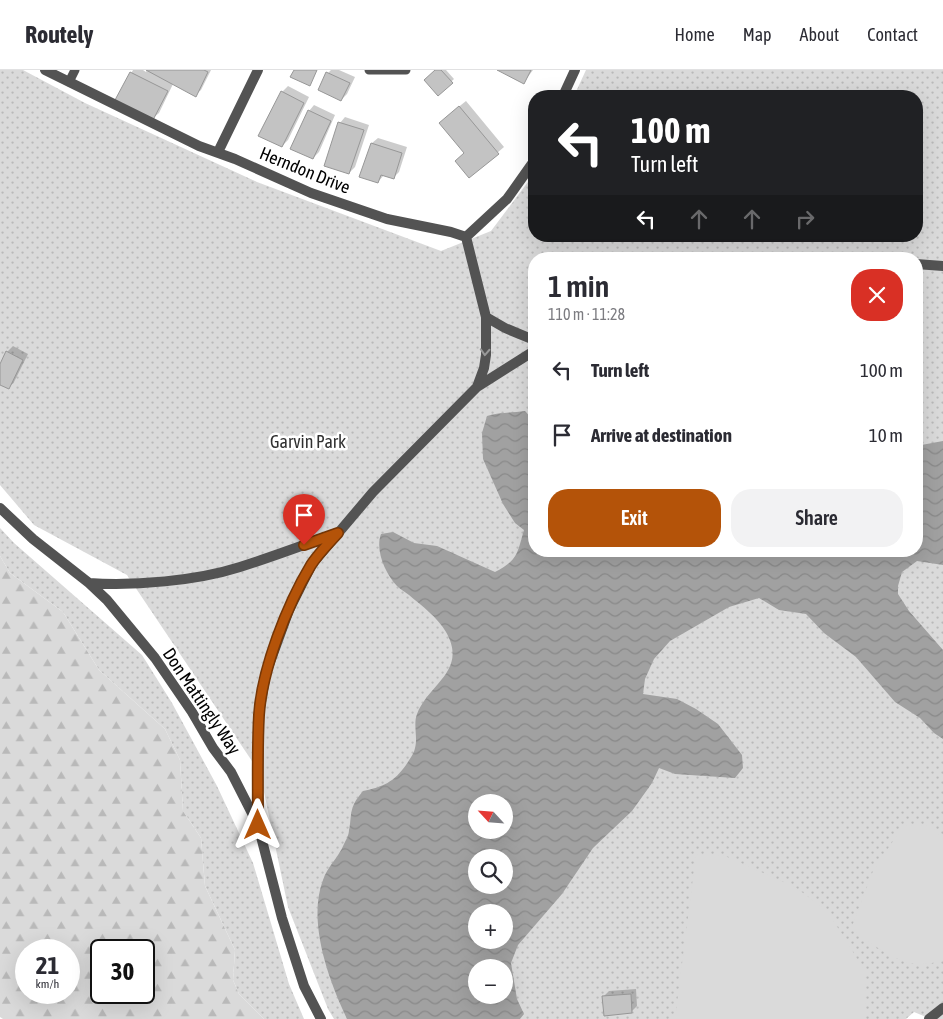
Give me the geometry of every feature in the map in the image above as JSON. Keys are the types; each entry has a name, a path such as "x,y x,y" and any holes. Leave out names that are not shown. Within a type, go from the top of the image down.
{"street":[{"name":"Herndon Drive","path":"45,70 199,146 218,152 311,193 379,216 466,237"},
{"path":"218,152 258,70"},
{"path":"566,90 575,70"},
{"path":"477,387 486,356 486,317 466,237 507,199 528,169"},
{"path":"923,265 943,266"},
{"path":"486,317 504,328 528,338"},
{"path":"258,825 259,714 266,673 286,618 300,585 312,564 373,492 477,387 528,356"},
{"name":"Don Mattingly Way","path":"0,508 32,539 89,583 107,600 155,658 192,712 213,748 231,772 258,825 285,926 304,986 321,1019"},
{"path":"89,583 102,584 195,578 238,568 338,533"},
{"path":"929,1019 943,1008"}],"lane":[{"path":"69,82 75,70"},
{"path":"369,70 406,70"}],"green space":[{"name":"Garvin Park","path":"0,70 23,70 85,103 257,182 441,251 491,231 528,182 528,242 923,242 923,90 577,90 586,70 943,70 943,1019 931,1019 914,1012 906,1019 334,1019 328,1009 288,907 260,773 127,575 34,525 0,485"},
{"path":"0,528 14,543 142,655 172,703 217,786 253,863 289,984 304,1019 264,1019 239,994 233,980 235,950 205,886 201,838 183,811 180,760 165,729 99,670 63,612 10,573 0,556"},
{"path":"0,556 10,573 63,612 99,670 165,729 180,760 183,811 201,838 205,886 235,950 233,980 239,994 264,1019 3,1019 0,1017"},
{"path":"930,825 943,839 943,961 916,964 890,955 851,929 873,871 903,826"},
{"path":"696,854 725,856 795,887 826,910 866,974 865,1019 675,1019"}],"water":[{"path":"525,411 528,414 528,557 923,557 923,445 943,441 943,565 917,561 902,572 898,594 909,611 943,650 943,739 934,733 920,718 895,702 856,657 824,633 806,614 779,610 759,598 729,607 670,641 654,659 645,679 643,694 677,699 718,724 742,755 743,768 735,778 675,774 659,768 652,783 632,811 593,848 562,894 518,945 513,959 468,959 468,1004 513,1004 513,975 517,999 524,1014 520,1019 347,1019 333,987 322,951 317,914 323,880 342,849 349,832 352,810 357,799 363,791 376,788 392,780 402,771 411,757 416,744 415,722 417,714 450,667 452,657 452,645 438,621 397,586 389,575 380,554 379,540 381,534 393,532 414,543 437,546 495,572 503,568 516,556 524,530 515,523 503,504 483,459 482,433 487,416"}],"building":[{"path":"146,70 204,70 208,72 196,97"},
{"path":"294,70 317,70 310,86 290,77"},
{"path":"435,70 441,70 453,83 438,96 424,80"},
{"path":"497,70 531,70 524,84"},
{"path":"130,72 168,91 153,120 115,100"},
{"path":"326,72 350,83 341,101 318,90"},
{"path":"281,91 304,103 282,147 258,136"},
{"path":"459,106 499,154 469,178 455,161 464,153 439,123"},
{"path":"308,110 331,121 313,159 290,149"},
{"path":"338,122 364,130 349,174 324,166"},
{"path":"371,143 402,153 394,179 381,175 378,183 359,177"},
{"path":"6,351 23,360 9,389 0,385 0,364"},
{"path":"631,994 632,1013 604,1016 602,996"}],"route":[{"path":"258,825 259,714 266,673 300,585 312,564 338,533 304,545"}]}
